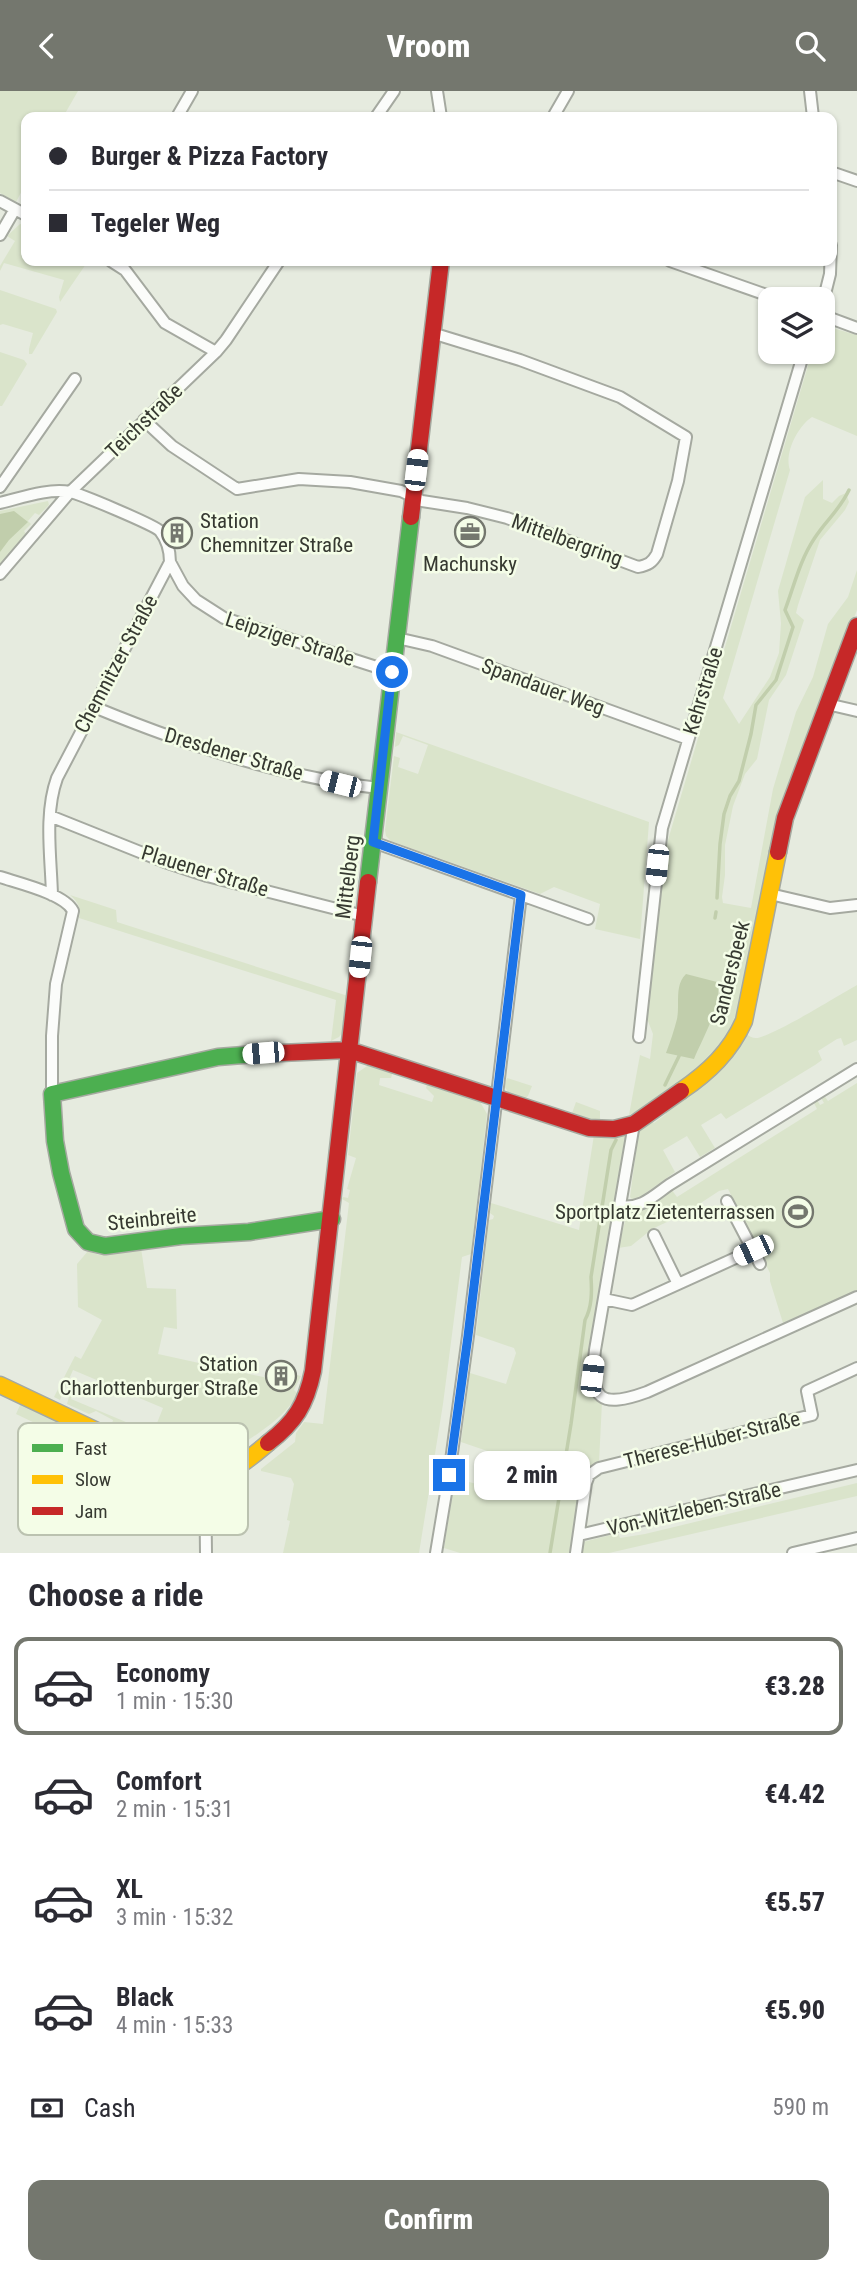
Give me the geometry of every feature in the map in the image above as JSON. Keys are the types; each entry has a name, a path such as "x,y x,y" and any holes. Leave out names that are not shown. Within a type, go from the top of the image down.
{"street":[{"path":"180,112 192,91"},
{"path":"379,112 394,91"},
{"path":"437,91 440,112"},
{"path":"556,112 568,91"},
{"path":"810,91 813,112"},
{"path":"837,174 857,181"},
{"path":"0,201 21,212"},
{"path":"0,235 15,209"},
{"path":"119,266 125,270 165,323 216,352"},
{"name":"Teichstraße","path":"0,574 70,492 216,352 276,266"},
{"name":"Mittelberg","path":"248,1458 288,1427 299,1413 309,1391 312,1373 332,1219 364,916 440,266"},
{"path":"684,266 758,292"},
{"path":"827,287 830,266"},
{"path":"835,320 857,328"},
{"name":"Mittelbergring","path":"412,497 507,518 638,567 648,565 657,554 678,481 686,437 620,397 520,360 432,333"},
{"name":"Kehrstraße","path":"639,1037 659,839 800,364"},
{"path":"0,487 75,379"},
{"path":"144,420 172,446 237,489 299,479 350,482 401,491 412,497"},
{"path":"0,501 53,492 70,492 154,527 165,540 170,562"},
{"name":"Leipziger Straße","path":"170,562 183,586 196,600 223,618 392,672"},
{"name":"Chemnitzer Straße","path":"52,895 50,816 52,793 57,778 170,562"},
{"name":"Sandersbeek","path":"349,1050 589,1128 614,1129 634,1124 698,1079 723,1057 736,1039 744,1021 788,808 857,626"},
{"name":"Spandauer Weg","path":"397,638 432,646 688,739"},
{"path":"827,704 857,711"},
{"name":"Dresdener Straße","path":"94,707 152,730 236,757 340,784 379,788"},
{"name":"Plauener Straße","path":"50,816 207,876 364,916"},
{"path":"373,842 588,919"},
{"path":"0,877 52,895"},
{"path":"770,894 830,908 857,905"},
{"name":"Steinbreite","path":"52,895 68,903 73,911 56,984 52,1036 52,1094 55,1140 76,1229 88,1242 105,1246 181,1236 273,1229 332,1219"},
{"path":"436,1553 467,1345 521,895"},
{"path":"52,1094 218,1057 286,1051 349,1050"},
{"path":"620,1206 640,1205 857,1069"},
{"path":"634,1124 592,1376 597,1391 613,1401 640,1394 857,1297"},
{"path":"727,1201 760,1264"},
{"path":"654,1235 678,1284"},
{"path":"604,1299 632,1305 753,1250"},
{"name":"Therese-Huber-Straße","path":"585,1486 589,1475 599,1468 812,1415 807,1391 857,1368"},
{"path":"0,1385 80,1423"},
{"name":"Von-Witzleben-Straße","path":"585,1486 579,1535 857,1470"},
{"path":"208,1535 208,1553"},
{"path":"576,1553 579,1535"},
{"path":"793,1553 857,1538"}],"shaded area":[{"path":"0,91 78,91 66,112 21,112 21,192 16,202 0,193"},
{"path":"21,224 21,266 85,266 60,302 64,280 4,263 0,271 0,266 15,241 7,236"},
{"path":"0,290 56,309 57,312 32,354 29,354 29,349 33,333 0,325"},
{"path":"835,329 857,335 857,436 812,417 801,427 793,441 789,456 790,470 723,698 739,724 770,677 779,653 781,623 778,591 805,497 823,480 823,499 832,503 846,493 849,502 820,540 796,613 804,620 786,675 769,700 757,759 745,774 733,806 725,845 723,903 751,908 773,789 796,712 813,677 828,624 848,597 857,570 857,610 821,704 738,1020 735,1019 716,1050 690,1076 629,1115 640,1055 650,1059 653,1034 646,1016 657,906 668,840 808,364 835,364"},
{"path":"0,352 24,360 27,364 2,406 0,406"},
{"path":"48,501 49,505 39,515 35,513 28,521 31,524 24,531 26,534 0,567 0,511"},
{"path":"14,511 28,522 0,552 0,514"},
{"path":"396,732 649,822 640,939 595,929 600,904 554,887 540,894 391,841 385,830 394,756 400,758 398,767 418,774 428,745 403,736 395,747"},
{"path":"70,895 116,910 117,922 348,996 342,1033 331,1041 336,1000 79,918 78,905"},
{"path":"686,974 717,982 718,990 715,1010 694,1059 666,1053 677,1019 680,984"},
{"path":"857,985 857,1040 844,1046 841,1038 837,1039 818,1051 822,1060 815,1065 726,1119 721,1113 701,1125 715,1148 700,1157 687,1136 663,1150 675,1172 639,1198 633,1200 630,1197 639,1128 651,1121 654,1123 666,1114 665,1112 746,1034 756,1038 776,1031"},
{"path":"370,1064 393,1071 391,1078 380,1078 379,1085 432,1102 434,1096 426,1088 428,1081 478,1098 487,1114 471,1254 462,1257 443,1404 419,1553 283,1553 294,1484 291,1478 261,1469 295,1442 296,1433 304,1422 323,1424 349,1203 342,1199 348,1198 350,1190 347,1189 356,1158 348,1155 357,1073"},
{"path":"507,1078 532,1086 528,1096 523,1100 511,1096 504,1086"},
{"name":"Sportplatz Zietenterrassen","path":"857,1083 857,1290 783,1323 770,1273 728,1189 719,1191 684,1214 652,1229 631,1246 618,1248 627,1214 648,1205 671,1189 677,1197 817,1109 813,1101 816,1098 820,1105 824,1103 820,1096 823,1094 828,1101"},
{"path":"576,1102 600,1111 600,1122 571,1116"},
{"path":"623,1133 627,1139 612,1234 605,1249 587,1378 591,1393 602,1402 599,1462 590,1467 582,1477 571,1553 460,1553 444,1548 455,1478 487,1487 496,1454 461,1442 470,1373 506,1384 516,1353 514,1348 476,1335 489,1220 494,1216 490,1213 491,1203 579,1230 594,1135"},
{"path":"141,1248 147,1288 176,1289 177,1329 164,1327 158,1354 286,1382 288,1373 301,1376 294,1390 298,1394 286,1410 248,1440 248,1423 157,1423 163,1408 73,1370 60,1400 54,1397 75,1356 81,1359 102,1320 78,1307 77,1264 88,1251 99,1255"},
{"path":"71,1390 74,1391 71,1399 128,1423 112,1423 113,1420 96,1411 89,1414 67,1404"},
{"path":"21,1403 62,1423 35,1423 16,1414"},
{"path":"857,1483 857,1496 609,1553 580,1553 583,1542 618,1533 620,1538 645,1534"}],"waterway":[{"path":"717,898 724,814 739,781 756,705 776,680 793,627 785,610 809,547 849,490"},
{"path":"715,918 716,912"},
{"path":"665,1085 681,1052"},
{"path":"550,1553 585,1320 590,1305 591,1277 611,1150 616,1140"}],"traffic: fast":[{"path":"368,882 411,517"},
{"path":"257,1054 218,1057 52,1094 55,1141 76,1229 88,1242 105,1246 181,1236 249,1232 332,1219"}],"traffic: slow":[{"path":"681,1091 718,1061 744,1021 778,852"},
{"path":"0,1385 80,1423"},
{"path":"248,1459 268,1443"}],"traffic: jam":[{"path":"411,517 440,266"},
{"path":"778,852 785,818 857,626"},
{"path":"268,1443 298,1412 307,1394 313,1371 368,882"},
{"path":"257,1054 349,1050 589,1128 614,1129 634,1124 681,1091"}],"place":[{"name":"Machunsky","path":"470,532"},
{"name":"Station Chemnitzer Straße","path":"177,533"},
{"name":"Sportplatz Zietenterrassen","path":"798,1212"},
{"name":"Station Charlottenburger Straße","path":"281,1376"}],"route":[{"path":"392,672 373,842 521,895 449,1475"}]}
